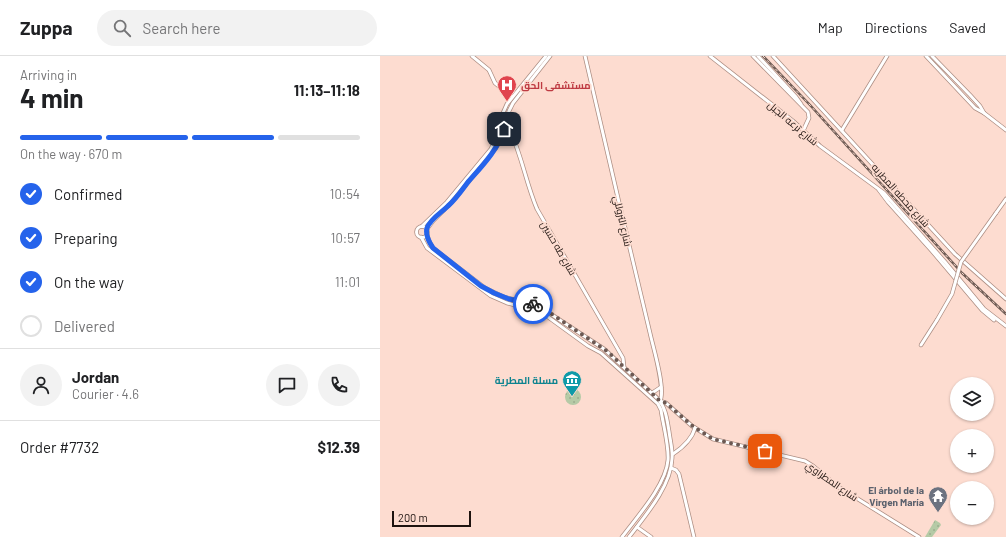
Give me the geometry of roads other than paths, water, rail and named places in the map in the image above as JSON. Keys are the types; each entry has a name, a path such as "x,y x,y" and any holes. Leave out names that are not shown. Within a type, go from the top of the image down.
{"street":[{"path":"472,56 489,70 495,83 512,97"},
{"path":"546,56 512,97 505,108 498,134 491,149 447,202 418,228 416,232 417,236 421,238 427,248 479,288 496,299 534,310 548,317 588,346 601,353 658,404 661,410 668,455 664,477 648,503 622,537"},
{"path":"550,56 513,103 502,137 493,152 451,203 433,221 427,229 427,234 428,240 433,248 481,286 498,295 538,306 550,313 607,351 660,401 665,411 672,454 671,468 668,479 661,491 629,537"},
{"name":"شارع التروللي","path":"585,56 624,229 656,359 662,395 660,401"},
{"name":"شارع ترعه الجبل","path":"710,56 803,131 884,193 984,309 1006,327"},
{"path":"753,56 808,112 809,116 803,131"},
{"path":"758,56 796,97 802,106"},
{"name":"شارع محطه المطريه","path":"773,56 960,259 1006,299"},
{"path":"842,130 887,56"},
{"path":"926,56 974,108 984,113 1006,130"},
{"path":"932,56 970,95 984,113"},
{"name":"شارع طه حسين","path":"506,122 519,154 537,209 623,358 624,367"},
{"path":"921,345 952,294 961,262 1006,199"},
{"path":"422,226 427,229"},
{"path":"421,238 427,234"},
{"path":"516,306 518,304 517,300"},
{"path":"522,307 523,302"},
{"path":"652,393 658,390 661,386"},
{"name":"شارع المطراوي","path":"660,401 666,403 695,428 713,439 805,461 837,486 919,537"},
{"path":"672,454 681,448 691,438 695,428"},
{"path":"671,468 676,470 679,474 694,537"},
{"path":"637,527 650,537"}],"railway":[{"path":"763,56 810,105 962,273 1006,314"}],"place":[{"name":"مستشفى الحق","path":"507,102"},
{"name":"مسلة المطرية","path":"572,397"},
{"name":"El árbol de la Virgen María","path":"938,513"}]}
